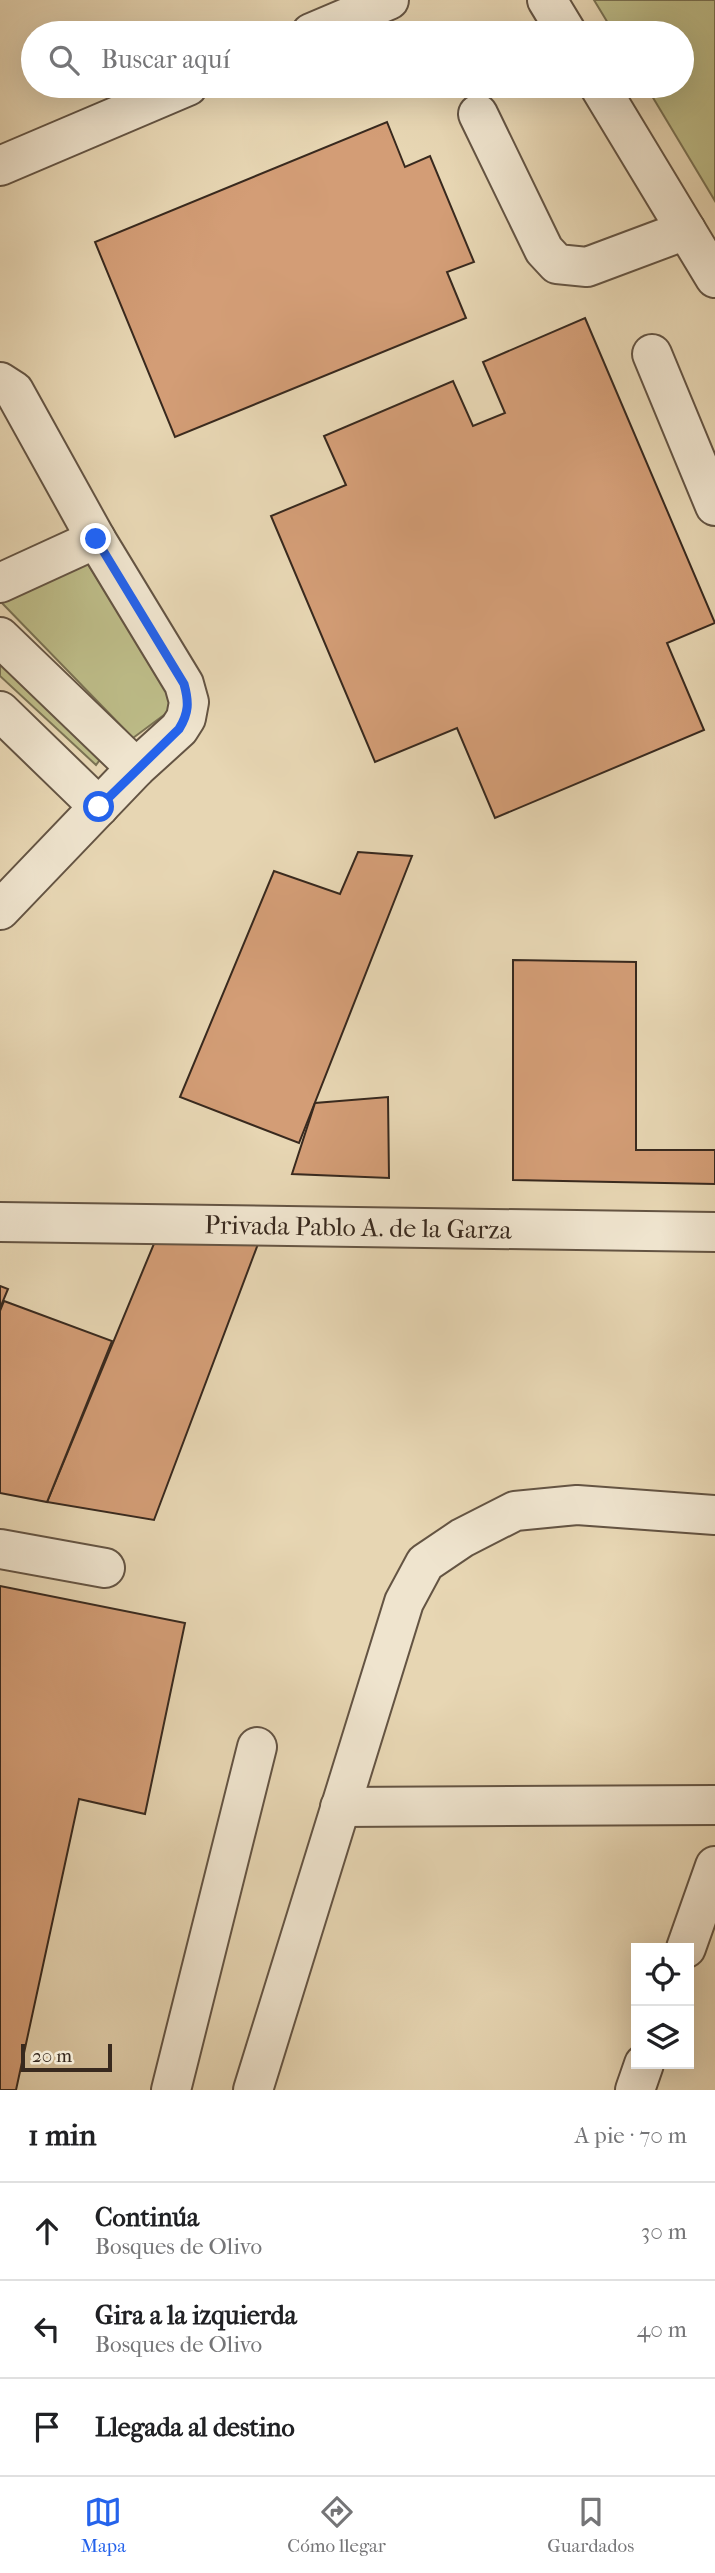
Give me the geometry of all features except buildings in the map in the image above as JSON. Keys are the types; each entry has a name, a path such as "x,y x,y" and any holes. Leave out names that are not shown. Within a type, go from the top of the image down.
{"street":[{"path":"352,16 389,0"},
{"path":"547,0 560,21"},
{"path":"0,166 160,98"},
{"path":"606,98 715,278"},
{"path":"478,114 544,250 557,264 575,268 587,267 686,230"},
{"path":"652,354 715,506"},
{"path":"0,382 14,391 96,539 184,684 189,702 186,718 179,729 136,768 0,910"},
{"path":"0,583 96,539"},
{"path":"0,637 136,768"},
{"path":"0,711 99,807"},
{"name":"Privada Pablo A. de la Garza","path":"0,1222 715,1232"},
{"path":"253,2090 404,1602 425,1563 462,1538 515,1511 577,1505 715,1515"},
{"path":"0,1549 105,1568"},
{"path":"171,2090 257,1747"},
{"path":"340,1807 715,1805"},
{"path":"687,1943 715,1866"},
{"path":"635,2090 642,2069"}],"shaded area":[{"path":"594,0 715,0 715,201 653,98 694,98 694,21 607,21"},
{"path":"83,556 176,706 133,738 0,601"},
{"path":"0,658 105,753 96,765 0,676"}],"route":[{"path":"96,539 184,684 189,702 186,718 179,729 99,807"}]}
